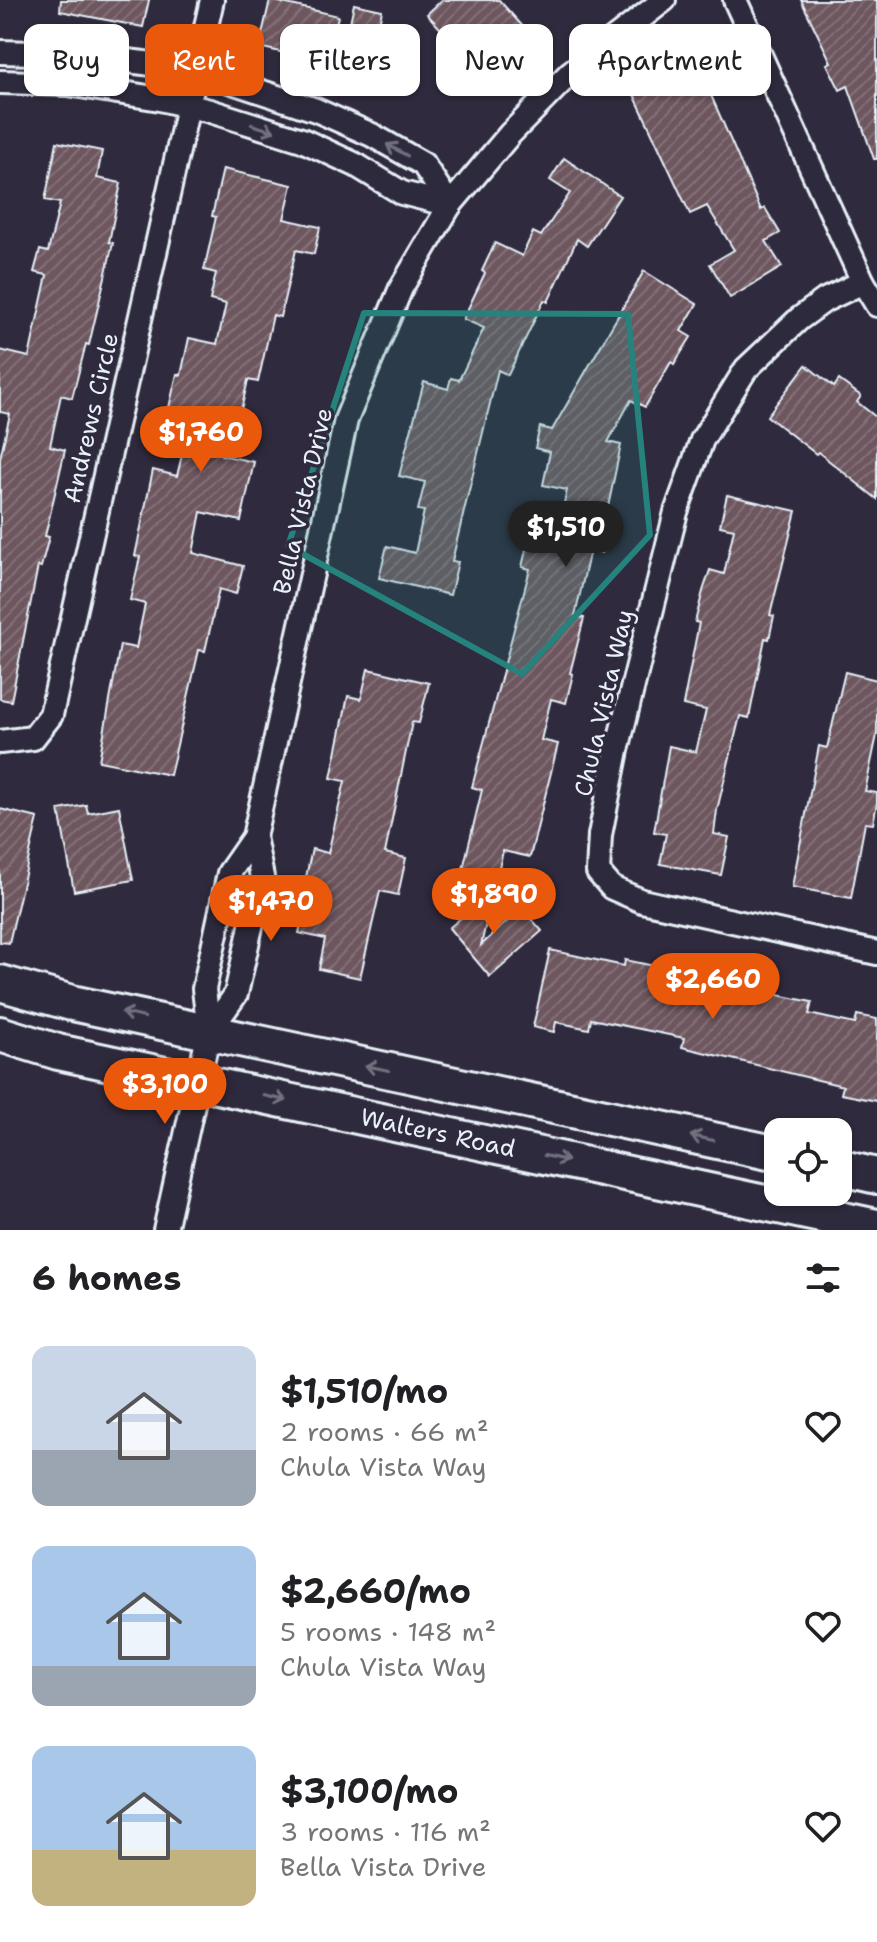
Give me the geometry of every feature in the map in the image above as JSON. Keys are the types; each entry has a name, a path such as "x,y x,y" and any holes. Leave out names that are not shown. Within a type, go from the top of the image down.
{"main road":[{"name":"Walters Road","path":"0,983 72,1003 764,1151"},
{"name":"Walters Road","path":"0,1034 58,1052 877,1227"},
{"path":"852,1170 877,1176"}],"street":[{"name":"Andrews Circle","path":"207,24 212,0"},
{"name":"Bella Vista Drive","path":"165,1230 209,1032 204,989 229,873 254,837 346,420 401,288 450,205 510,134 570,73 664,0"},
{"path":"735,0 863,282 877,305"},
{"path":"0,52 69,54 145,65"},
{"path":"0,82 68,84 188,106 302,140 356,165 402,193 450,205"},
{"path":"264,94 316,110 372,135 423,164 450,205"},
{"name":"Andrews Circle","path":"0,742 33,738 51,715 190,96"},
{"name":"Chula Vista Way","path":"863,282 825,300 799,319 746,369 702,440 676,512 617,750 600,835 598,872 612,888 642,901 877,953"},
{"name":"Bella Vista Drive","path":"209,1032 236,994 262,877 254,837"}],"highlighted area":[{"path":"364,313 628,314 650,535 522,674 288,546"}],"building":[{"path":"61,0 149,0 143,27 60,11"},
{"path":"270,0 338,16 336,24 280,24 280,52 264,48 264,26"},
{"path":"442,0 499,0 521,24 436,24 427,14"},
{"path":"801,0 877,0 877,159 874,159 848,86 840,90 827,64 831,62"},
{"path":"354,4 382,10 379,24 350,24"},
{"path":"635,96 711,96 761,210 765,208 780,233 766,241 782,267 730,298 710,264 734,250 707,206 690,214"},
{"path":"57,142 102,151 97,178 121,183 109,242 113,243 89,345 86,344 72,398 61,395 50,446 65,450 45,536 49,537 41,567 38,566 11,701 0,699 0,458 10,414 0,412 0,350 29,357 47,275 34,272 40,250 48,252 60,203 45,200"},
{"path":"564,158 620,196 587,246 577,239 548,302 544,300 508,375 498,370 452,561 458,562 450,595 379,578 387,546 415,553 424,511 418,510 425,482 399,476 424,382 448,389 451,378 459,380 484,328 463,319 485,273 482,271 495,243 522,256 533,232 541,236 570,193 550,180"},
{"path":"223,169 292,185 284,219 320,227 314,254 296,250 280,317 273,315 258,382 248,380 240,414 231,411 221,455 254,462 241,521 201,512 193,553 243,566 236,594 219,589 205,651 199,650 170,775 99,761 120,645 136,648 145,604 130,600 140,557 135,556 153,470 177,476 189,425 166,420 177,374 181,375 189,338 217,344 226,304 210,300 216,273 204,270"},
{"path":"644,271 697,304 681,331 691,337 674,364 671,362 645,407 631,400 608,442 621,445 605,521 609,522 602,553 590,550 575,616 584,618 566,703 551,699 541,740 558,744 530,857 503,851 497,876 463,869 482,790 472,787 530,569 522,567 531,528 557,534 567,490 543,485 550,452 535,448 540,427 552,430"},
{"path":"806,365 834,387 839,380 861,396 857,402 877,418 877,499 767,416"},
{"path":"727,495 796,511 749,718 740,716 717,810 714,834 729,837 721,875 660,864 666,834 654,832 669,746 696,752 706,710 683,705 699,623 695,622 703,591 710,570 724,574 734,529 720,526"},
{"path":"368,669 429,683 419,723 412,722 385,853 406,858 398,895 380,891 360,978 319,969 325,939 299,933 311,878 306,877 312,849 328,853 345,781 331,778 348,696 361,699"},
{"path":"845,672 877,680 877,735 865,791 877,793 877,803 873,824 865,823 851,898 792,887 819,746 827,748"},
{"path":"86,805 88,813 119,807 133,880 74,891 59,810"},
{"path":"0,809 38,818 9,943 0,942"},
{"path":"494,889 481,945 522,908 542,931 490,977 449,928"},
{"path":"550,950 624,966 625,960 659,967 655,984 727,1001 730,985 812,1002 809,1014 855,1024 857,1015 877,1019 877,1101 841,1094 843,1086 682,1047 684,1038 591,1019 589,1029 556,1022 554,1032 533,1027"}]}
